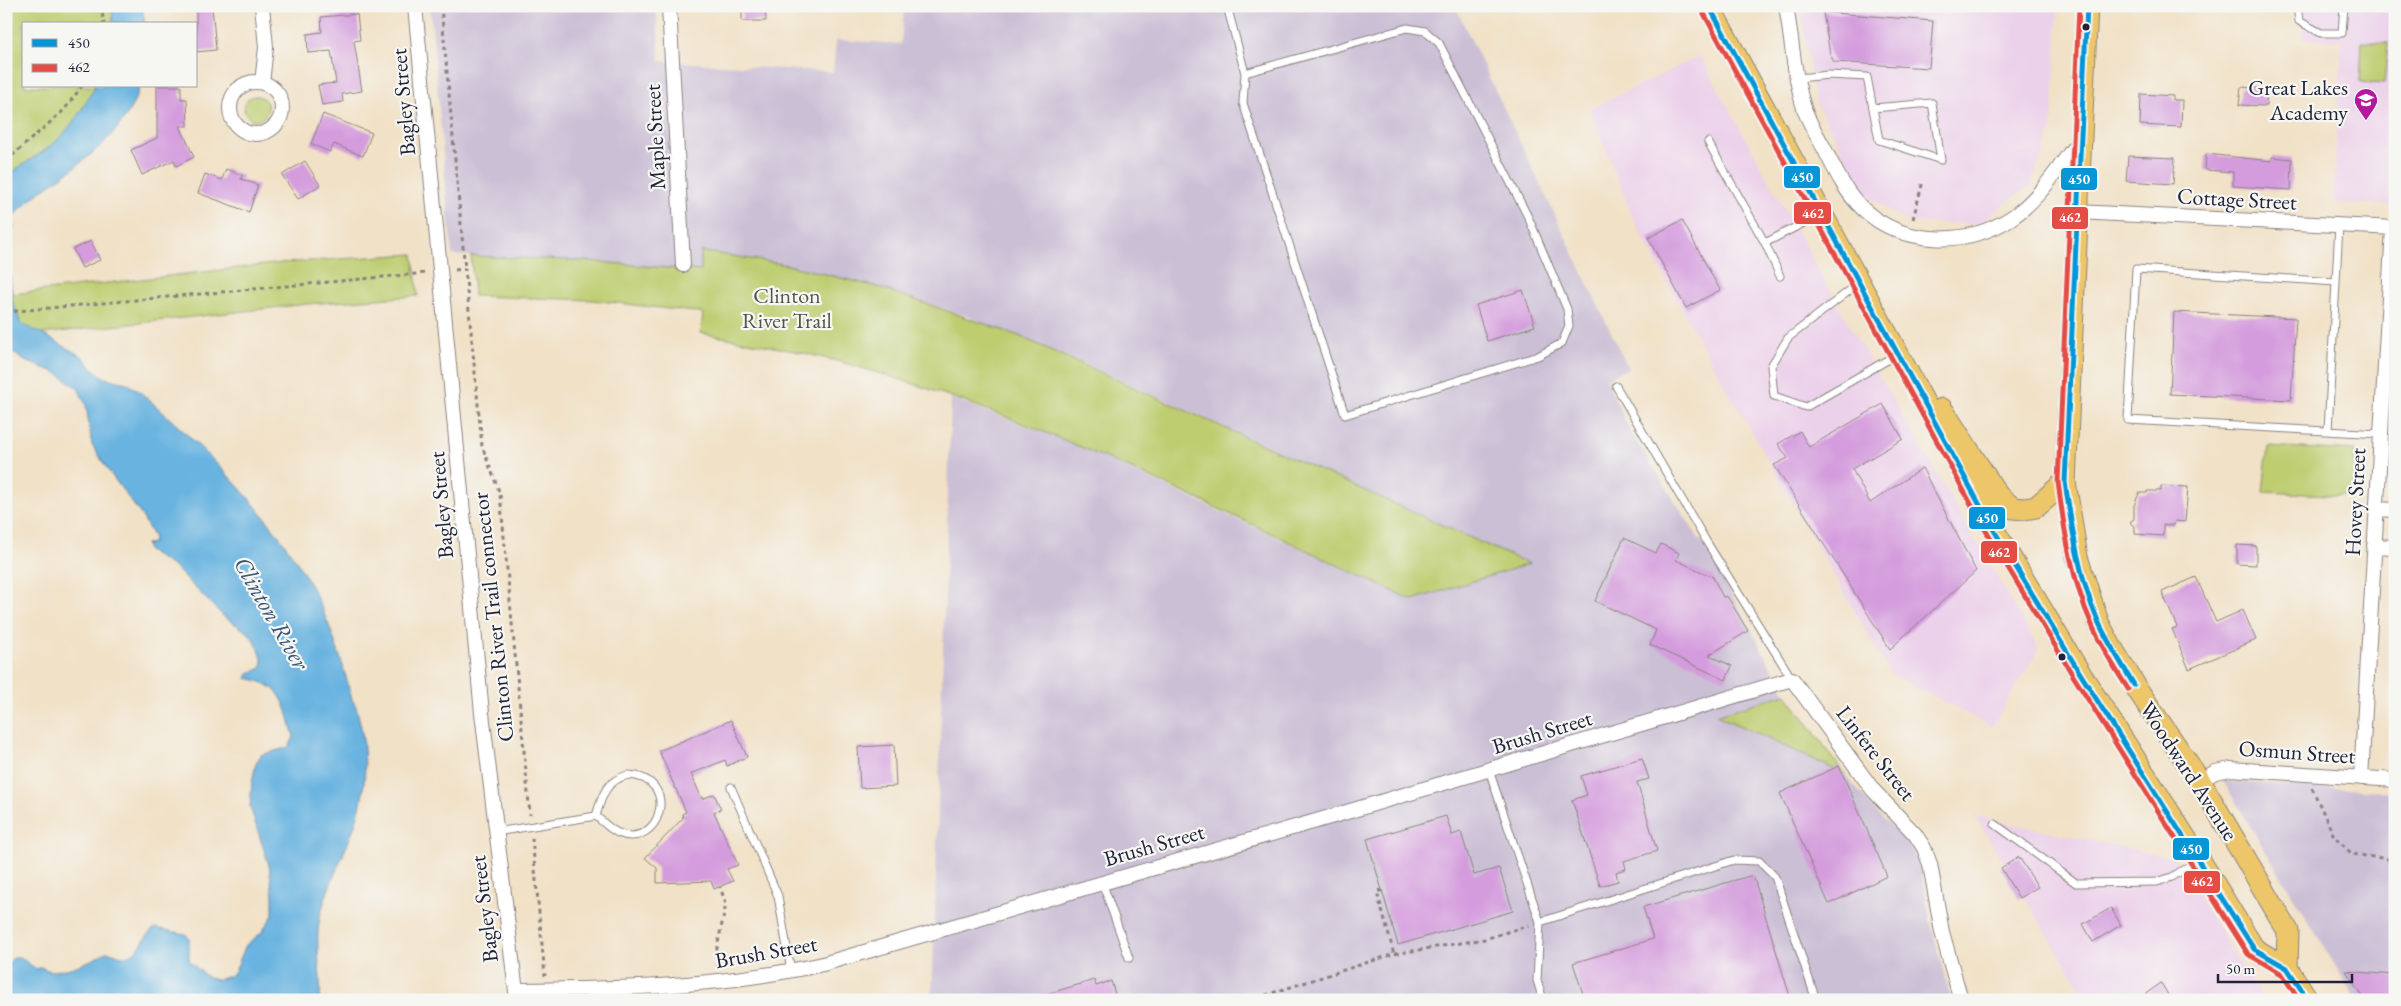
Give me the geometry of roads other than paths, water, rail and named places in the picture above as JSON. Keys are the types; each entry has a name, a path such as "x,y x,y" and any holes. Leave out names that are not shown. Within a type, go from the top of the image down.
{"main road":[{"name":"Woodward Avenue","path":"2087,6 2065,482 2078,557 2098,622 2141,695 2200,781 2288,931 2287,968"},
{"name":"Woodward Avenue","path":"1713,10 1858,283 1989,522 2078,670 2199,859 2254,949 2287,968 2308,1000"},
{"path":"1898,354 1937,401 1998,496 2013,508 2036,507 2065,482"}],"street":[{"path":"262,6 266,47 262,83"},
{"name":"Bagley Street","path":"415,6 482,713 516,995"},
{"name":"Maple Street","path":"669,6 683,265"},
{"path":"1786,6 1798,78 1808,119 1844,185 1862,208 1875,219 1909,234 1949,238 1980,233 2012,218 2038,194 2081,138"},
{"name":"Cottage Street","path":"2077,212 2394,228"},
{"name":"Hovey Street","path":"2361,778 2394,228"},
{"path":"2376,509 2395,510"},
{"path":"2374,546 2395,547"},
{"name":"Brush Street","path":"516,995 683,986 791,971 856,955 1489,770 1792,679"},
{"name":"Linfere Street","path":"1792,679 1873,790 1915,834 1926,854 1942,932 1961,1000"},
{"name":"Osmun Street","path":"2200,781 2223,770 2395,780"}],"lane":[{"path":"1227,6 1245,73 1243,103 1345,415 1538,356 1562,343 1569,326 1567,309 1528,219 1439,44 1425,31 1407,28 1245,73"},
{"path":"1885,6 1893,6"},
{"path":"2297,6 2299,21 2321,33 2342,33 2344,6"},
{"path":"1798,78 1829,75 1867,77 1879,140 1942,160 1932,103 1873,108"},
{"path":"1708,142 1765,243 1780,276"},
{"path":"1765,243 1821,214"},
{"path":"2328,430 2339,225"},
{"path":"2336,282 2136,269 2128,420 2381,434"},
{"path":"1858,283 1788,338 1771,366 1774,396 1806,407 1898,354"},
{"path":"1616,386 1706,541 1792,679"},
{"path":"1489,770 1540,922 1537,980 1544,1000"},
{"path":"496,832 596,816 617,832 627,835 638,835 648,830 655,823 661,803 659,793 653,785 637,776 618,778 604,790 596,816"},
{"path":"731,787 778,896 791,971"},
{"path":"1995,824 2076,883 2157,882 2172,877 2199,859"},
{"path":"1540,922 1734,860 1759,861 1775,877 1816,1000"},
{"path":"1102,882 1129,958"}],"water":[{"path":"112,6 142,6 145,22 113,22"},
{"path":"94,88 139,88 125,118 114,132 88,157 31,199 10,219 14,228 6,229 6,178 56,142 80,112"},
{"name":"Clinton River","path":"6,233 13,303 21,324 83,357 91,367 105,378 127,383 140,392 188,436 236,484 278,535 297,562 325,615 357,710 363,740 365,771 360,808 324,901 318,927 320,1000 6,1000 6,965 13,958 21,958 36,969 41,967 55,971 74,967 106,952 123,956 131,954 139,948 155,928 186,934 189,939 189,961 207,977 217,980 230,976 235,971 246,945 261,933 273,915 273,896 269,865 250,807 256,763 261,755 289,747 294,737 285,706 276,691 259,681 246,678 248,674 261,668 263,662 259,649 249,633 223,616 174,567 148,551 146,544 153,543 154,538 142,516 92,445 86,405 78,388 55,372 25,361 6,348"}],"place":[{"name":"Great Lakes Academy","path":"2366,121"}],"park label":[{"name":"Clinton River Trail","path":"787,308"}]}
